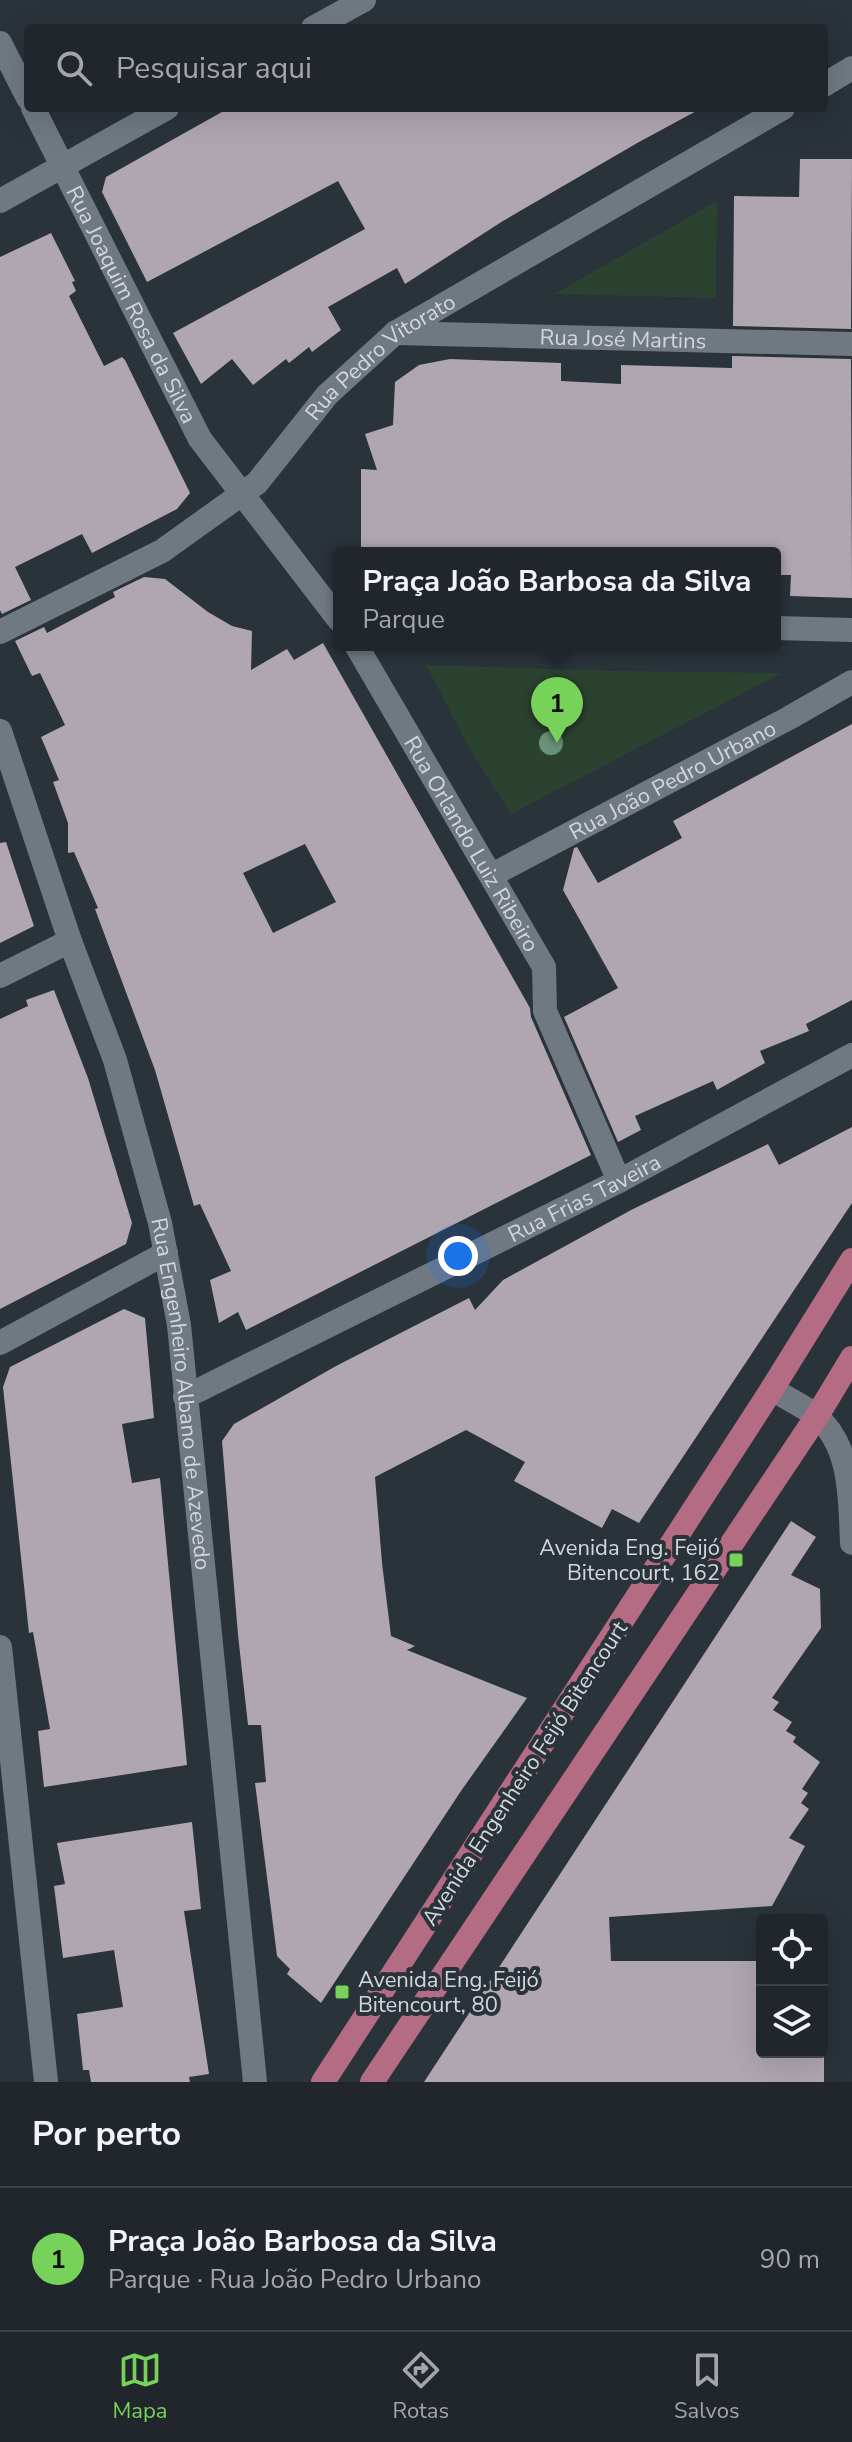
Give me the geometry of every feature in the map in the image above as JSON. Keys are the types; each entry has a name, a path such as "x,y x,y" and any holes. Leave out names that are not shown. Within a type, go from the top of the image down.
{"main road":[{"name":"Avenida Engenheiro Feijó Bitencourt","path":"323,2082 772,1389 852,1260"},
{"name":"Avenida Engenheiro Feijó Bitencourt","path":"372,2082 817,1416 852,1358"}],"street":[{"path":"320,24 364,0"},
{"path":"0,43 24,90"},
{"path":"828,83 852,68"},
{"name":"Rua Joaquim Rosa da Silva","path":"35,112 200,439 333,612"},
{"path":"0,201 160,112"},
{"name":"Rua Pedro Vitorato","path":"0,632 162,551 257,483 327,395 395,333 776,112"},
{"name":"Rua José Martins","path":"395,333 852,344"},
{"path":"781,628 852,630"},
{"name":"Rua Orlando Luiz Ribeiro","path":"360,651 544,967 545,1011 619,1181"},
{"name":"Rua João Pedro Urbano","path":"492,875 852,682"},
{"name":"Rua Engenheiro Albano de Azevedo","path":"0,731 70,941 115,1060 166,1253 179,1325 255,2082"},
{"path":"0,976 70,941"},
{"name":"Rua Frias Taveira","path":"185,1397 619,1181 852,1055"},
{"path":"0,1343 166,1253"},
{"path":"772,1389 817,1416 837,1439 848,1469 852,1543"},
{"path":"0,1647 46,2082"}],"green space":[{"path":"717,201 716,298 554,294"},
{"path":"426,665 782,673 511,814 469,748"}],"building":[{"path":"222,112 695,112 503,221 405,284 397,268 328,307 341,330 312,352 309,347 289,363 286,359 253,385 232,359 201,384 173,333 365,229 338,181 147,282 102,192 106,177"},
{"path":"800,159 852,159 851,329 733,326 734,196 799,197"},
{"path":"51,233 75,281 72,282 76,291 69,296 104,366 122,357 125,360 190,493 177,509 92,553 82,534 15,567 31,600 2,614 0,257"},
{"path":"732,356 851,359 852,598 790,596 791,575 781,575 781,547 361,547 361,469 377,470 365,434 393,425 395,382 419,365 450,359 561,363 561,381 621,384 621,365 732,368"},
{"path":"144,577 165,579 208,612 232,626 252,631 251,670 287,649 294,660 323,643 530,1008 531,1017 591,1155 246,1330 238,1312 219,1323 210,1280 231,1271 200,1204 194,1206 155,1070 95,909 98,908 74,852 68,853 68,823 53,782 59,780 41,737 65,725 40,673 32,676 15,641 44,627 47,633 115,597 113,592","holes":["305,844 336,902 273,933 243,873"]},
{"path":"852,724 852,1000 806,1024 809,1031 760,1051 765,1063 717,1090 713,1081 635,1116 641,1130 618,1142 564,1017 618,988 563,890 574,848 577,847 598,883 682,838 673,821"},
{"path":"6,842 34,926 0,943 0,843"},
{"path":"54,990 88,1078 132,1223 126,1244 0,1309 0,1019 28,1006 26,1000"},
{"path":"852,1127 852,1203 639,1523 612,1509 602,1528 514,1481 525,1462 466,1430 375,1477 391,1636 415,1646 407,1650 527,1698 461,1791 321,2003 287,1974 290,1969 277,1956 255,1783 266,1782 261,1725 248,1725 222,1441 234,1424 336,1366 469,1298 475,1310 503,1280 633,1209 768,1144 779,1165"},
{"path":"124,1309 145,1318 154,1418 122,1424 132,1483 160,1478 187,1765 44,1787 38,1731 50,1729 33,1632 29,1633 3,1387 10,1367"},
{"path":"791,1521 816,1537 791,1575 820,1589 821,1628 772,1698 779,1702 773,1710 792,1722 786,1731 796,1737 793,1742 820,1762 802,1789 808,1793 801,1803 809,1809 789,1838 805,1846 772,1906 609,1917 611,1961 756,1961 756,2058 824,2058 824,2082 424,2082"},
{"path":"192,1822 201,1909 184,1911 209,2074 189,2077 190,2082 91,2082 89,2070 83,2070 77,2014 123,2007 114,1950 63,1958 54,1886 65,1884 57,1843"}],"place":[{"name":"Praça João Barbosa da Silva","path":"557,743"},
{"name":"Avenida Eng. Feijó Bitencourt, 162","path":"736,1560"},
{"name":"Avenida Eng. Feijó Bitencourt, 80","path":"342,1992"}]}
